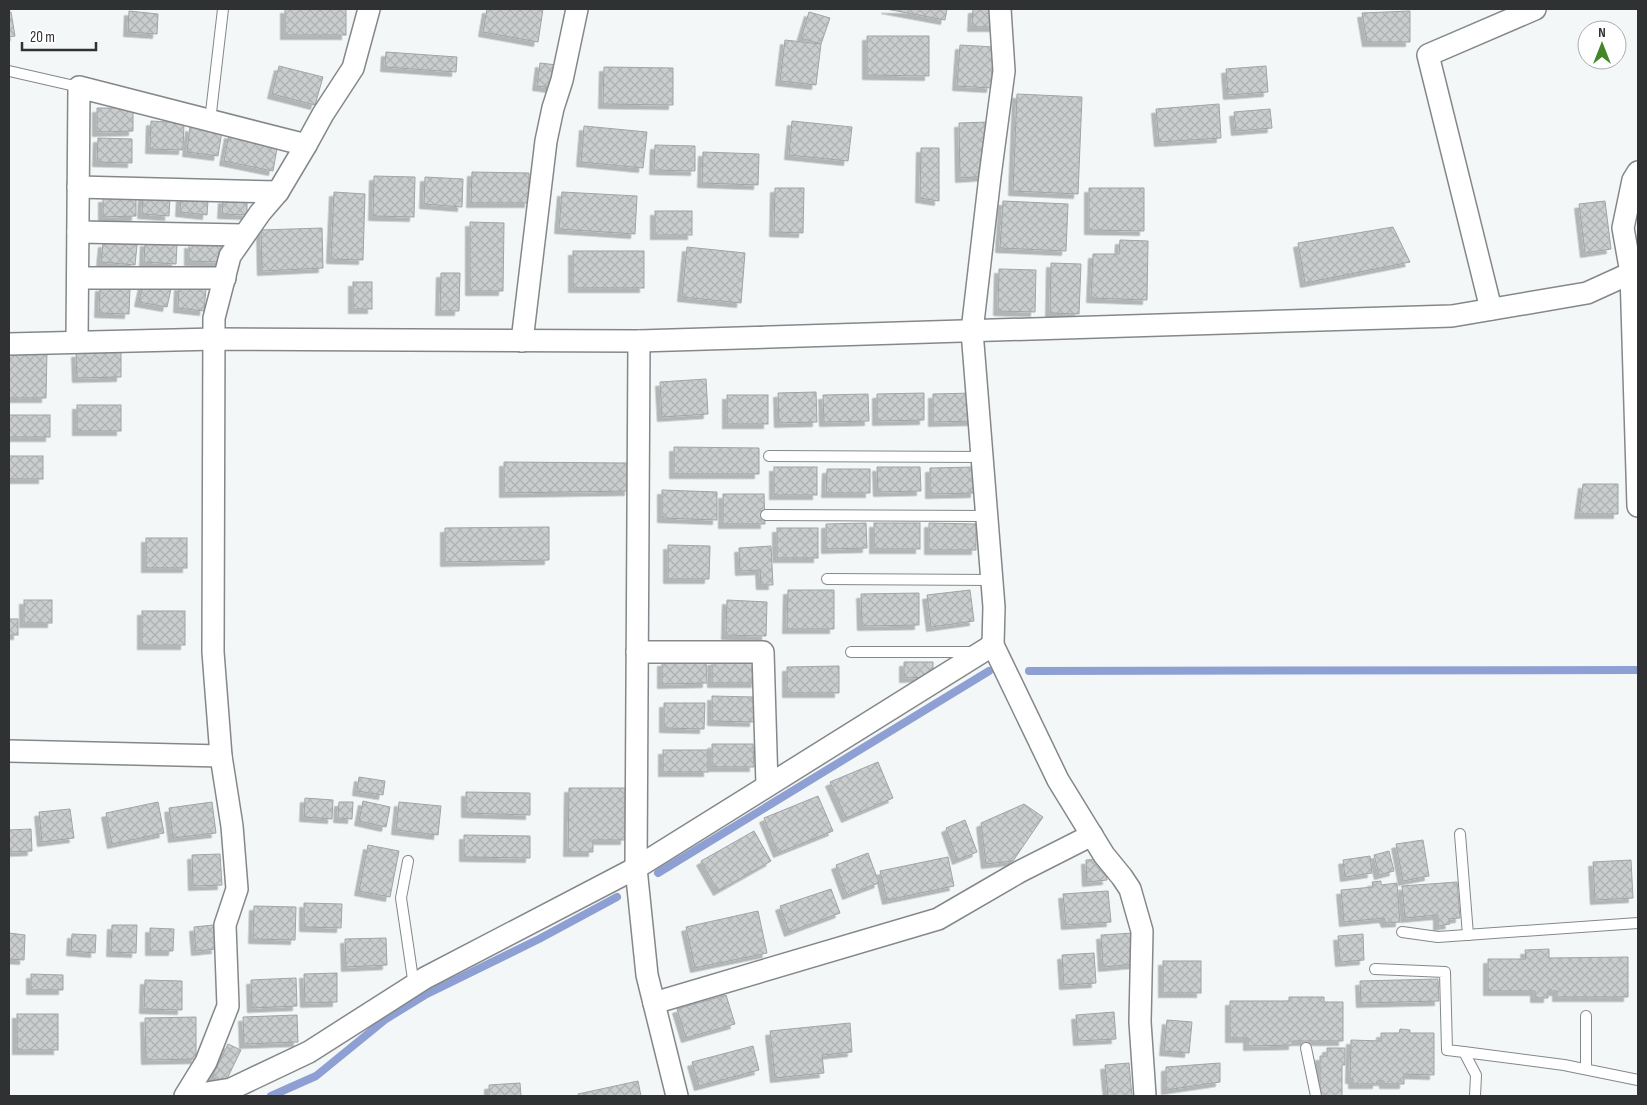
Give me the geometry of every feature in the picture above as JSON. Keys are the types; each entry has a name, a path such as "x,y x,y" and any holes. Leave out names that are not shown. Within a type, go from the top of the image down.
{"street":[{"path":"186,1096 206,1062 228,1006 225,925 237,889 232,826 221,756 213,652 214,318 230,256 278,192 323,114 353,68 369,9"},
{"path":"522,341 546,140 562,80 577,9"},
{"path":"1000,9 1004,71 972,331 994,607 987,648 1058,780 1104,855 1130,889 1142,931 1140,1022 1145,1096"},
{"path":"1491,309 1428,54 1535,9"},
{"path":"77,342 79,87 306,146"},
{"path":"1638,172 1633,180 1623,228 1632,273 1638,506"},
{"path":"78,188 278,192"},
{"path":"78,232 244,235"},
{"path":"9,344 215,339 639,341 1452,316 1587,293 1632,273"},
{"path":"78,278 225,278"},
{"path":"639,341 636,868 647,975 677,1096"},
{"path":"186,1096 231,1089 309,1052 414,986 636,868 987,648"},
{"path":"637,652 763,652 767,785"},
{"path":"9,750 221,756"},
{"path":"654,1003 938,919 1020,872 1092,835"}],"lane":[{"path":"210,121 223,9"},
{"path":"9,72 79,87"},
{"path":"769,456 982,457"},
{"path":"766,515 986,516"},
{"path":"827,579 992,580"},
{"path":"851,652 987,648"},
{"path":"1460,834 1468,935"},
{"path":"408,861 401,898 414,986"},
{"path":"1402,932 1438,937 1638,923"},
{"path":"1375,969 1445,972 1447,1050 1586,1069 1638,1080"},
{"path":"1586,1016 1586,1069"},
{"path":"1306,1048 1316,1096"},
{"path":"1464,1052 1476,1075 1475,1096"}],"building":[{"path":"285,9 346,9 346,35 285,35"},
{"path":"487,9 543,9 538,42 483,32"},
{"path":"886,9 947,9 945,20"},
{"path":"973,9 999,9 999,27 972,27"},
{"path":"129,11 158,14 157,34 128,32"},
{"path":"1410,11 1410,42 1367,42 1362,13"},
{"path":"9,12 11,12 15,36 9,37"},
{"path":"809,12 830,18 821,44 801,38"},
{"path":"867,36 929,36 929,76 867,75"},
{"path":"785,40 821,44 816,85 780,81"},
{"path":"960,45 994,47 991,88 957,86"},
{"path":"386,52 457,57 456,72 385,67"},
{"path":"540,63 565,66 552,88 537,86"},
{"path":"279,66 323,77 315,105 272,94"},
{"path":"1266,66 1268,92 1228,95 1226,69"},
{"path":"604,67 673,68 673,105 603,104"},
{"path":"1017,94 1082,97 1078,194 1013,191"},
{"path":"1219,104 1221,138 1159,142 1156,109"},
{"path":"97,108 133,108 133,131 97,132"},
{"path":"1270,109 1272,128 1236,131 1234,112"},
{"path":"151,121 184,123 183,150 150,149"},
{"path":"792,121 852,127 848,161 789,155"},
{"path":"989,122 990,176 960,178 959,123"},
{"path":"584,126 647,132 643,168 581,162"},
{"path":"190,127 222,131 218,156 187,152"},
{"path":"229,134 278,143 273,171 224,161"},
{"path":"98,138 132,139 132,163 97,162"},
{"path":"655,145 695,146 695,171 654,170"},
{"path":"921,148 939,148 939,201 920,198"},
{"path":"703,152 759,154 758,185 702,183"},
{"path":"472,172 529,173 529,203 471,203"},
{"path":"374,176 415,177 414,217 373,216"},
{"path":"425,177 463,179 462,207 424,204"},
{"path":"775,188 804,188 803,233 774,232"},
{"path":"1089,188 1144,188 1144,231 1089,230"},
{"path":"334,192 365,194 363,260 331,259"},
{"path":"562,192 637,196 635,234 559,229"},
{"path":"143,195 170,196 169,216 142,214"},
{"path":"181,197 208,200 207,215 180,212"},
{"path":"103,198 136,198 136,216 103,217"},
{"path":"223,199 247,200 247,215 222,214"},
{"path":"1003,201 1068,204 1066,251 1000,248"},
{"path":"1605,201 1611,249 1585,253 1579,204"},
{"path":"655,211 692,211 692,235 655,235"},
{"path":"470,222 504,223 503,291 470,291"},
{"path":"1393,227 1410,262 1305,283 1298,243"},
{"path":"322,228 323,268 262,271 261,230"},
{"path":"1120,240 1148,241 1147,300 1091,298 1093,254 1119,254"},
{"path":"145,242 177,244 176,264 144,262"},
{"path":"103,243 137,245 135,265 101,262"},
{"path":"189,244 221,245 221,262 189,261"},
{"path":"687,247 745,253 741,303 682,297"},
{"path":"573,251 644,251 644,288 573,288"},
{"path":"1051,263 1081,264 1079,314 1050,313"},
{"path":"999,269 1036,270 1035,312 998,311"},
{"path":"441,273 460,273 459,311 440,311"},
{"path":"353,282 372,282 372,309 353,309"},
{"path":"143,284 171,289 167,307 139,302"},
{"path":"179,286 206,289 204,311 178,308"},
{"path":"100,287 130,288 129,314 99,313"},
{"path":"9,350 47,351 46,398 9,398"},
{"path":"121,352 121,377 77,378 76,353"},
{"path":"706,379 708,414 662,417 660,382"},
{"path":"816,392 817,422 779,423 778,393"},
{"path":"924,393 924,420 877,421 877,394"},
{"path":"973,393 973,421 933,422 933,394"},
{"path":"868,394 869,421 824,422 823,395"},
{"path":"727,395 768,395 768,424 727,424"},
{"path":"77,405 121,405 121,431 77,431"},
{"path":"9,415 50,415 50,437 9,437"},
{"path":"674,447 759,448 759,474 674,474"},
{"path":"9,456 43,456 43,479 9,479"},
{"path":"504,462 628,463 629,491 504,493"},
{"path":"774,467 817,467 817,495 774,495"},
{"path":"877,467 920,467 921,491 878,492"},
{"path":"975,467 975,493 930,494 930,468"},
{"path":"827,469 870,469 870,493 826,493"},
{"path":"1583,484 1618,484 1618,514 1579,514"},
{"path":"662,490 717,492 717,520 662,518"},
{"path":"723,494 764,494 765,524 723,524"},
{"path":"866,523 867,548 826,549 826,524"},
{"path":"874,523 920,523 920,549 874,549"},
{"path":"929,523 976,524 976,550 929,550"},
{"path":"549,527 549,560 445,562 445,528"},
{"path":"777,528 818,528 818,558 777,558"},
{"path":"146,538 187,538 187,568 146,568"},
{"path":"668,545 710,546 709,579 668,579"},
{"path":"771,546 773,585 761,585 760,570 740,571 739,548"},
{"path":"788,590 834,590 834,629 787,629"},
{"path":"970,590 974,621 931,627 927,595"},
{"path":"919,593 919,625 862,626 861,594"},
{"path":"24,600 52,600 52,623 24,623"},
{"path":"727,600 767,602 766,636 726,635"},
{"path":"142,611 185,611 185,645 142,645"},
{"path":"9,619 18,619 18,635 9,635"},
{"path":"756,660 756,683 712,683 712,661"},
{"path":"706,661 707,683 662,684 662,662"},
{"path":"904,662 933,662 933,677 904,678"},
{"path":"839,666 839,693 787,693 787,667"},
{"path":"712,696 754,697 754,722 712,721"},
{"path":"664,703 705,703 704,729 664,728"},
{"path":"712,744 753,744 754,767 712,767"},
{"path":"663,750 708,750 708,772 663,772"},
{"path":"878,762 893,798 846,818 830,782"},
{"path":"359,777 385,781 383,795 357,791"},
{"path":"569,788 625,788 625,840 593,840 593,852 568,852"},
{"path":"466,792 530,793 530,815 466,813"},
{"path":"818,796 833,831 778,853 764,818"},
{"path":"305,798 333,800 332,819 304,817"},
{"path":"363,801 390,807 386,827 359,821"},
{"path":"158,802 164,833 112,844 106,813"},
{"path":"212,802 216,833 173,838 169,808"},
{"path":"339,802 353,802 352,819 338,818"},
{"path":"399,802 441,806 438,835 396,830"},
{"path":"1024,804 1043,817 1013,861 986,864 981,823"},
{"path":"70,809 74,838 42,842 39,812"},
{"path":"965,820 977,852 957,860 946,828"},
{"path":"31,829 32,851 9,852 9,830"},
{"path":"754,831 771,861 718,891 701,861"},
{"path":"464,835 530,836 530,858 464,857"},
{"path":"1423,840 1429,876 1403,881 1396,844"},
{"path":"368,845 399,851 390,897 359,891"},
{"path":"1389,851 1394,871 1379,875 1374,855"},
{"path":"868,853 879,883 847,895 836,865"},
{"path":"220,854 222,885 193,886 192,855"},
{"path":"1370,856 1372,873 1345,877 1343,860"},
{"path":"948,857 954,886 887,900 880,871"},
{"path":"1105,859 1107,880 1087,882 1086,860"},
{"path":"1631,860 1633,898 1595,900 1593,862"},
{"path":"1381,881 1381,885 1397,883 1400,922 1386,923 1384,918 1344,922 1341,890 1373,887 1372,882"},
{"path":"1457,882 1460,918 1449,919 1450,924 1438,926 1438,915 1405,918 1402,886"},
{"path":"831,889 840,913 789,932 780,906"},
{"path":"1108,891 1111,922 1066,925 1063,894"},
{"path":"304,903 342,904 341,928 304,927"},
{"path":"254,906 296,907 295,940 253,939"},
{"path":"758,911 767,953 695,968 686,927"},
{"path":"112,925 137,925 136,953 111,952"},
{"path":"213,925 216,949 196,951 194,927"},
{"path":"150,928 174,929 173,951 150,951"},
{"path":"9,933 25,935 24,960 9,959"},
{"path":"1133,933 1135,964 1103,967 1101,935"},
{"path":"72,934 96,935 95,953 71,951"},
{"path":"1363,934 1364,960 1340,962 1338,936"},
{"path":"386,938 387,965 346,967 345,939"},
{"path":"1549,949 1549,958 1628,957 1628,997 1557,997 1557,991 1548,991 1548,998 1535,998 1535,991 1488,991 1488,959 1526,959 1525,950"},
{"path":"1094,953 1096,983 1064,985 1062,955"},
{"path":"1163,961 1201,961 1201,993 1163,993"},
{"path":"337,973 337,1002 305,1003 304,974"},
{"path":"31,974 63,975 63,990 31,990"},
{"path":"296,978 297,1006 252,1008 251,980"},
{"path":"1438,979 1439,1001 1361,1003 1360,981"},
{"path":"145,980 182,981 182,1010 144,1009"},
{"path":"726,995 735,1024 686,1038 677,1009"},
{"path":"1289,997 1324,997 1324,1002 1343,1002 1343,1041 1293,1041 1293,1045 1248,1046 1248,1038 1230,1038 1230,1001 1289,1001"},
{"path":"1114,1012 1116,1039 1078,1041 1076,1015"},
{"path":"17,1014 58,1014 58,1050 17,1050"},
{"path":"297,1015 298,1042 244,1044 243,1017"},
{"path":"196,1017 196,1059 146,1060 145,1018"},
{"path":"1167,1020 1192,1022 1189,1053 1164,1051"},
{"path":"850,1023 852,1052 822,1055 824,1073 775,1078 770,1031"},
{"path":"1400,1029 1410,1030 1410,1033 1434,1033 1434,1075 1404,1074 1404,1084 1384,1084 1384,1081 1377,1081 1377,1084 1353,1084 1353,1079 1350,1079 1351,1040 1381,1041 1381,1033 1399,1033"},
{"path":"228,1044 241,1050 225,1083 212,1077"},
{"path":"753,1046 759,1070 699,1086 692,1062"},
{"path":"1327,1048 1345,1048 1345,1065 1342,1065 1342,1096 1320,1096 1320,1056 1327,1056"},
{"path":"1129,1063 1132,1096 1108,1096 1105,1065"},
{"path":"1220,1063 1220,1082 1166,1090 1166,1067"},
{"path":"638,1081 641,1096 579,1096 578,1094"},
{"path":"520,1083 521,1096 489,1096 489,1085"}],"waterway":[{"path":"1029,671 1638,670"},
{"path":"658,873 989,671"},
{"path":"271,1096 316,1076 386,1019 425,995 539,939 617,897"}]}
